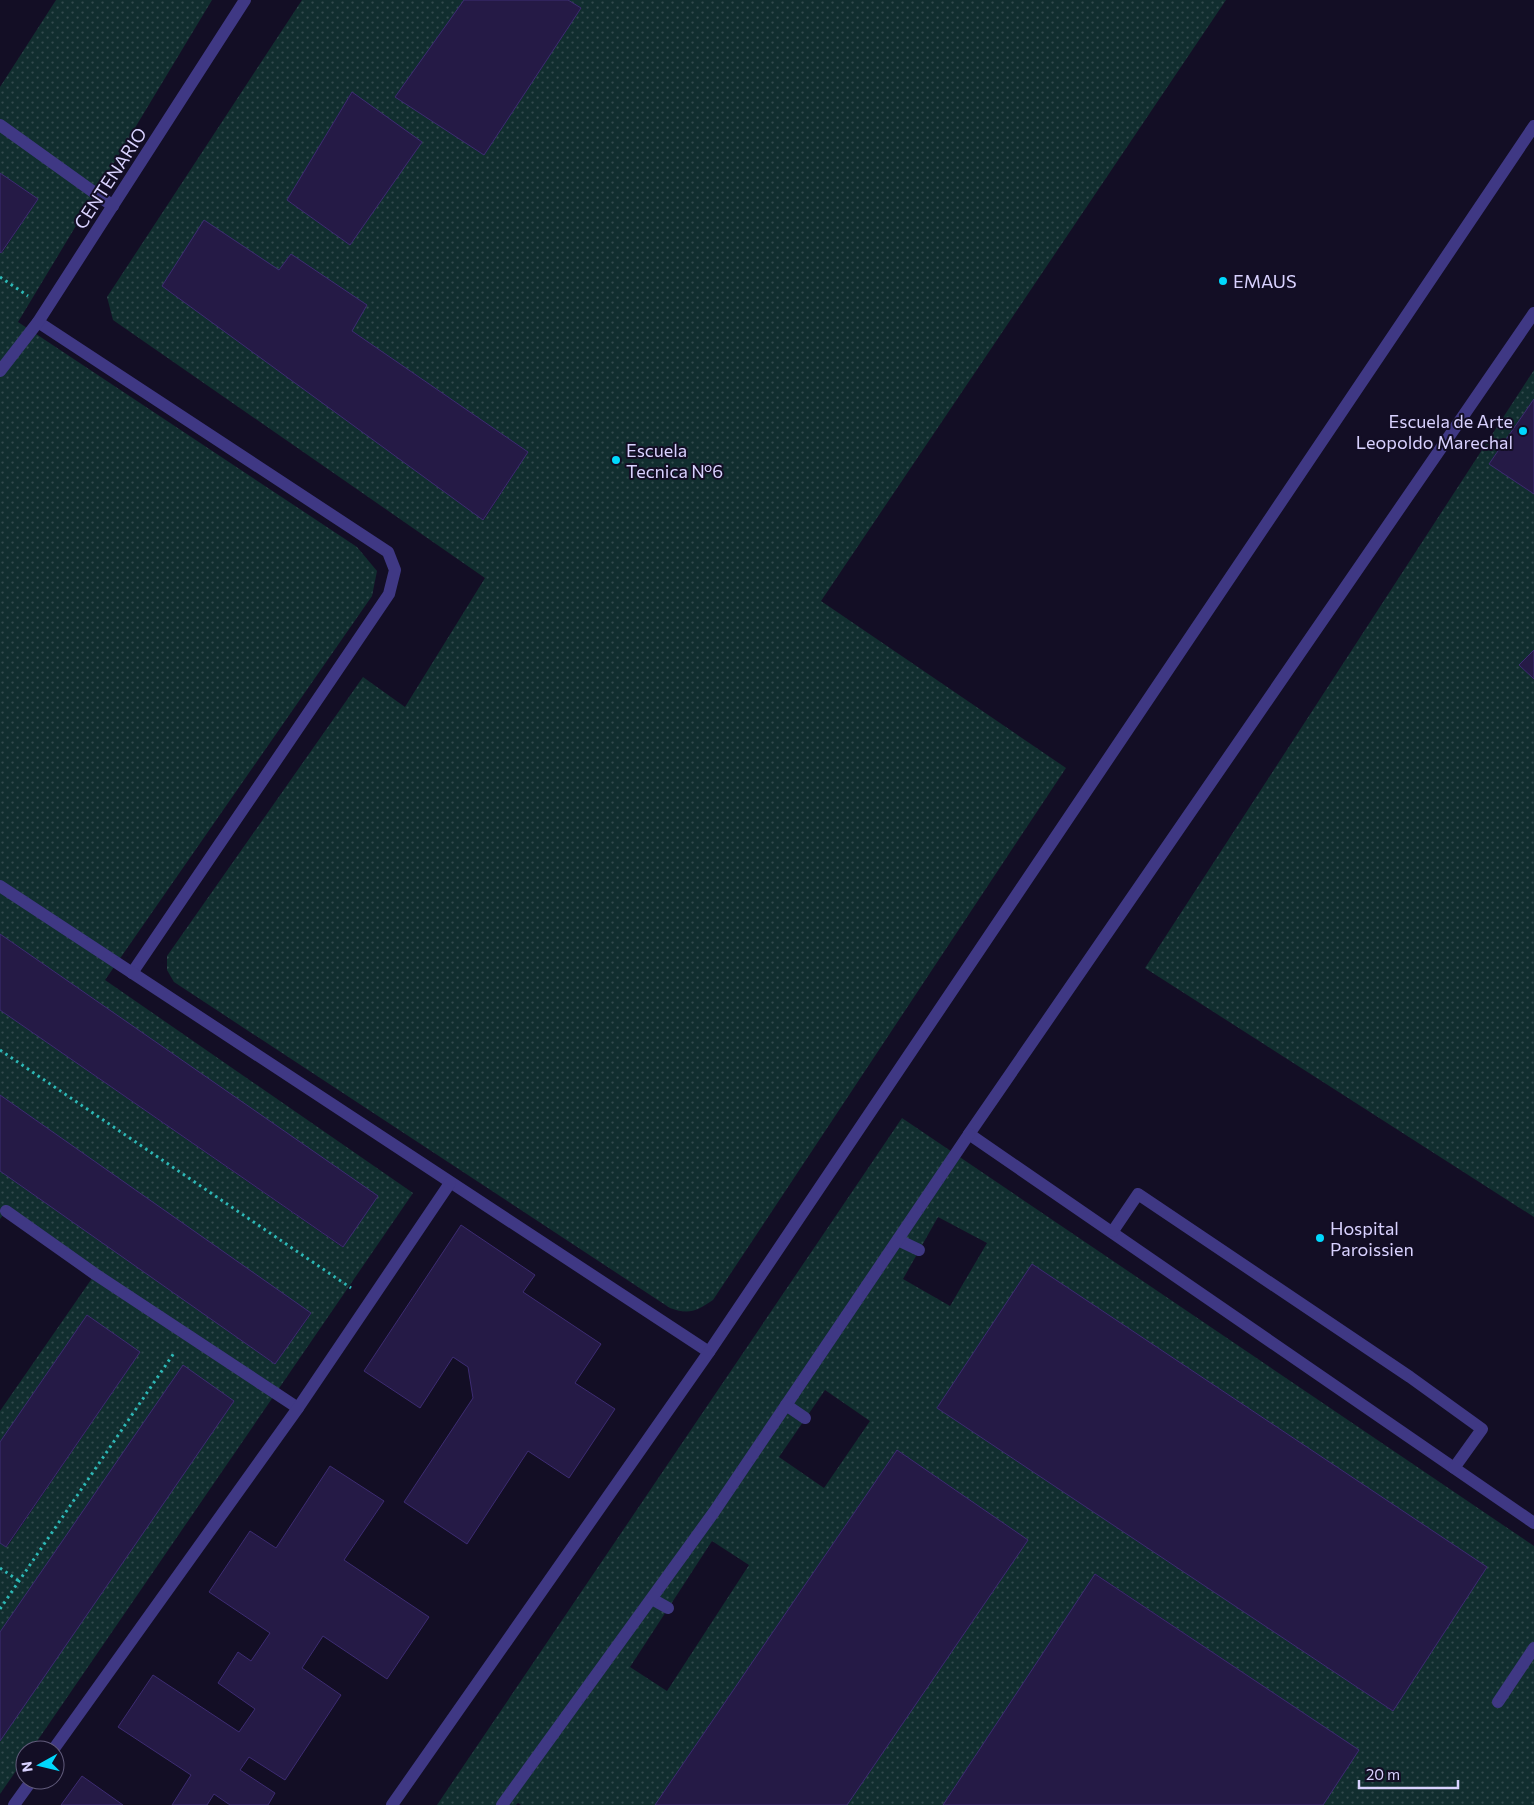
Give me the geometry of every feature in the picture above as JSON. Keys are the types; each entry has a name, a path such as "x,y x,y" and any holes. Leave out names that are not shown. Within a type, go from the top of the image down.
{"street":[{"name":"CENTENARIO","path":"0,371 47,309 245,0"},
{"path":"0,125 113,206"},
{"path":"392,1805 709,1352 1534,126"},
{"path":"502,1805 714,1512 969,1134 1534,313"},
{"path":"38,322 388,552 395,570 389,594 132,973"},
{"path":"0,886 709,1352"},
{"path":"969,1134 1534,1523"},
{"path":"60,1740 298,1408 450,1183"},
{"path":"1113,1232 1138,1194 1410,1377 1482,1429 1454,1468"},
{"path":"6,1211 95,1274 298,1408"},
{"path":"898,1240 919,1250"},
{"path":"786,1405 806,1418"},
{"path":"652,1599 668,1608"},
{"path":"1498,1702 1534,1648"},
{"path":"14,1805 25,1790"}],"path":[{"path":"0,277 47,309"},
{"path":"0,1050 370,1300"},
{"path":"0,1608 188,1334"},
{"path":"0,1568 18,1582"}],"green space":[{"path":"56,0 212,0 18,322 357,547 377,571 372,596 105,980 413,1193 38,1740 15,1740 15,1772 0,1794 0,1741 234,1401 183,1366 0,1632 0,1543 7,1547 140,1352 87,1315 0,1442 0,1411 95,1274 6,1211 0,1219 0,1171 275,1364 311,1314 0,1095 0,1010 342,1247 377,1196 0,934 0,252 2,253 38,199 0,173 0,87"},
{"path":"302,0 464,0 484,155 581,8 568,0 1226,0 821,601 1066,768 713,1300 702,1307 693,1311 670,1308 174,982 167,970 167,956 363,677 405,707 485,578 113,320 107,297","holes":["351,93 422,142 350,245 287,200","291,254 352,331 528,452 484,520 163,286 279,270"]},
{"path":"1534,370 1534,399 1489,464 1534,494 1534,650 1519,665 1534,679 1534,1217 1145,968"},
{"path":"902,1118 1534,1546 1534,1805 1323,1805 1359,1750 1096,1574 943,1805 847,1805 1028,1540 897,1450 655,1805 521,1805 518,1803 516,1805 437,1805","holes":["938,1217 987,1243 950,1306 903,1279","1032,1264 1487,1567 1393,1711 938,1408","825,1390 870,1421 824,1488 779,1457","712,1541 749,1565 667,1691 630,1667"]}],"building":[{"path":"464,0 568,0 581,8 484,155 395,97"},
{"path":"352,92 422,142 350,245 287,200"},
{"path":"0,173 38,199 1,253 0,252"},
{"path":"204,220 279,270 291,254 367,305 352,331 528,452 483,520 162,286"},
{"name":"Escuela de Arte Leopoldo Marechal","path":"1534,399 1534,494 1489,464"},
{"path":"1534,650 1534,679 1519,665"},
{"path":"0,934 378,1196 343,1247 0,1010"},
{"path":"0,1095 311,1313 275,1364 0,1171"},
{"path":"461,1225 535,1275 523,1292 601,1344 575,1383 615,1409 569,1478 528,1451 467,1544 404,1502 473,1398 468,1367 453,1357 420,1408 364,1371"},
{"path":"1032,1264 1487,1567 1393,1711 937,1408"},
{"path":"87,1315 140,1352 6,1547 0,1543 0,1442"},
{"path":"183,1365 234,1401 0,1741 0,1632"},
{"path":"897,1450 1028,1540 847,1805 655,1805"},
{"path":"330,1466 384,1501 344,1560 429,1617 387,1679 323,1636 302,1668 341,1695 285,1780 249,1757 240,1770 275,1793 268,1805 230,1805 214,1794 207,1805 172,1805 191,1775 118,1727 153,1675 239,1732 255,1709 218,1683 238,1652 251,1661 270,1633 209,1592 250,1531 276,1548"},
{"path":"1095,1574 1359,1750 1323,1805 943,1805"},
{"path":"82,1776 123,1805 61,1805"}],"place":[{"name":"EMAUS","path":"1223,281"},
{"name":"Escuela de Arte Leopoldo Marechal","path":"1523,431"},
{"name":"Escuela Tecnica Nº6","path":"616,460"},
{"name":"Hospital Paroissien","path":"1320,1238"}]}
